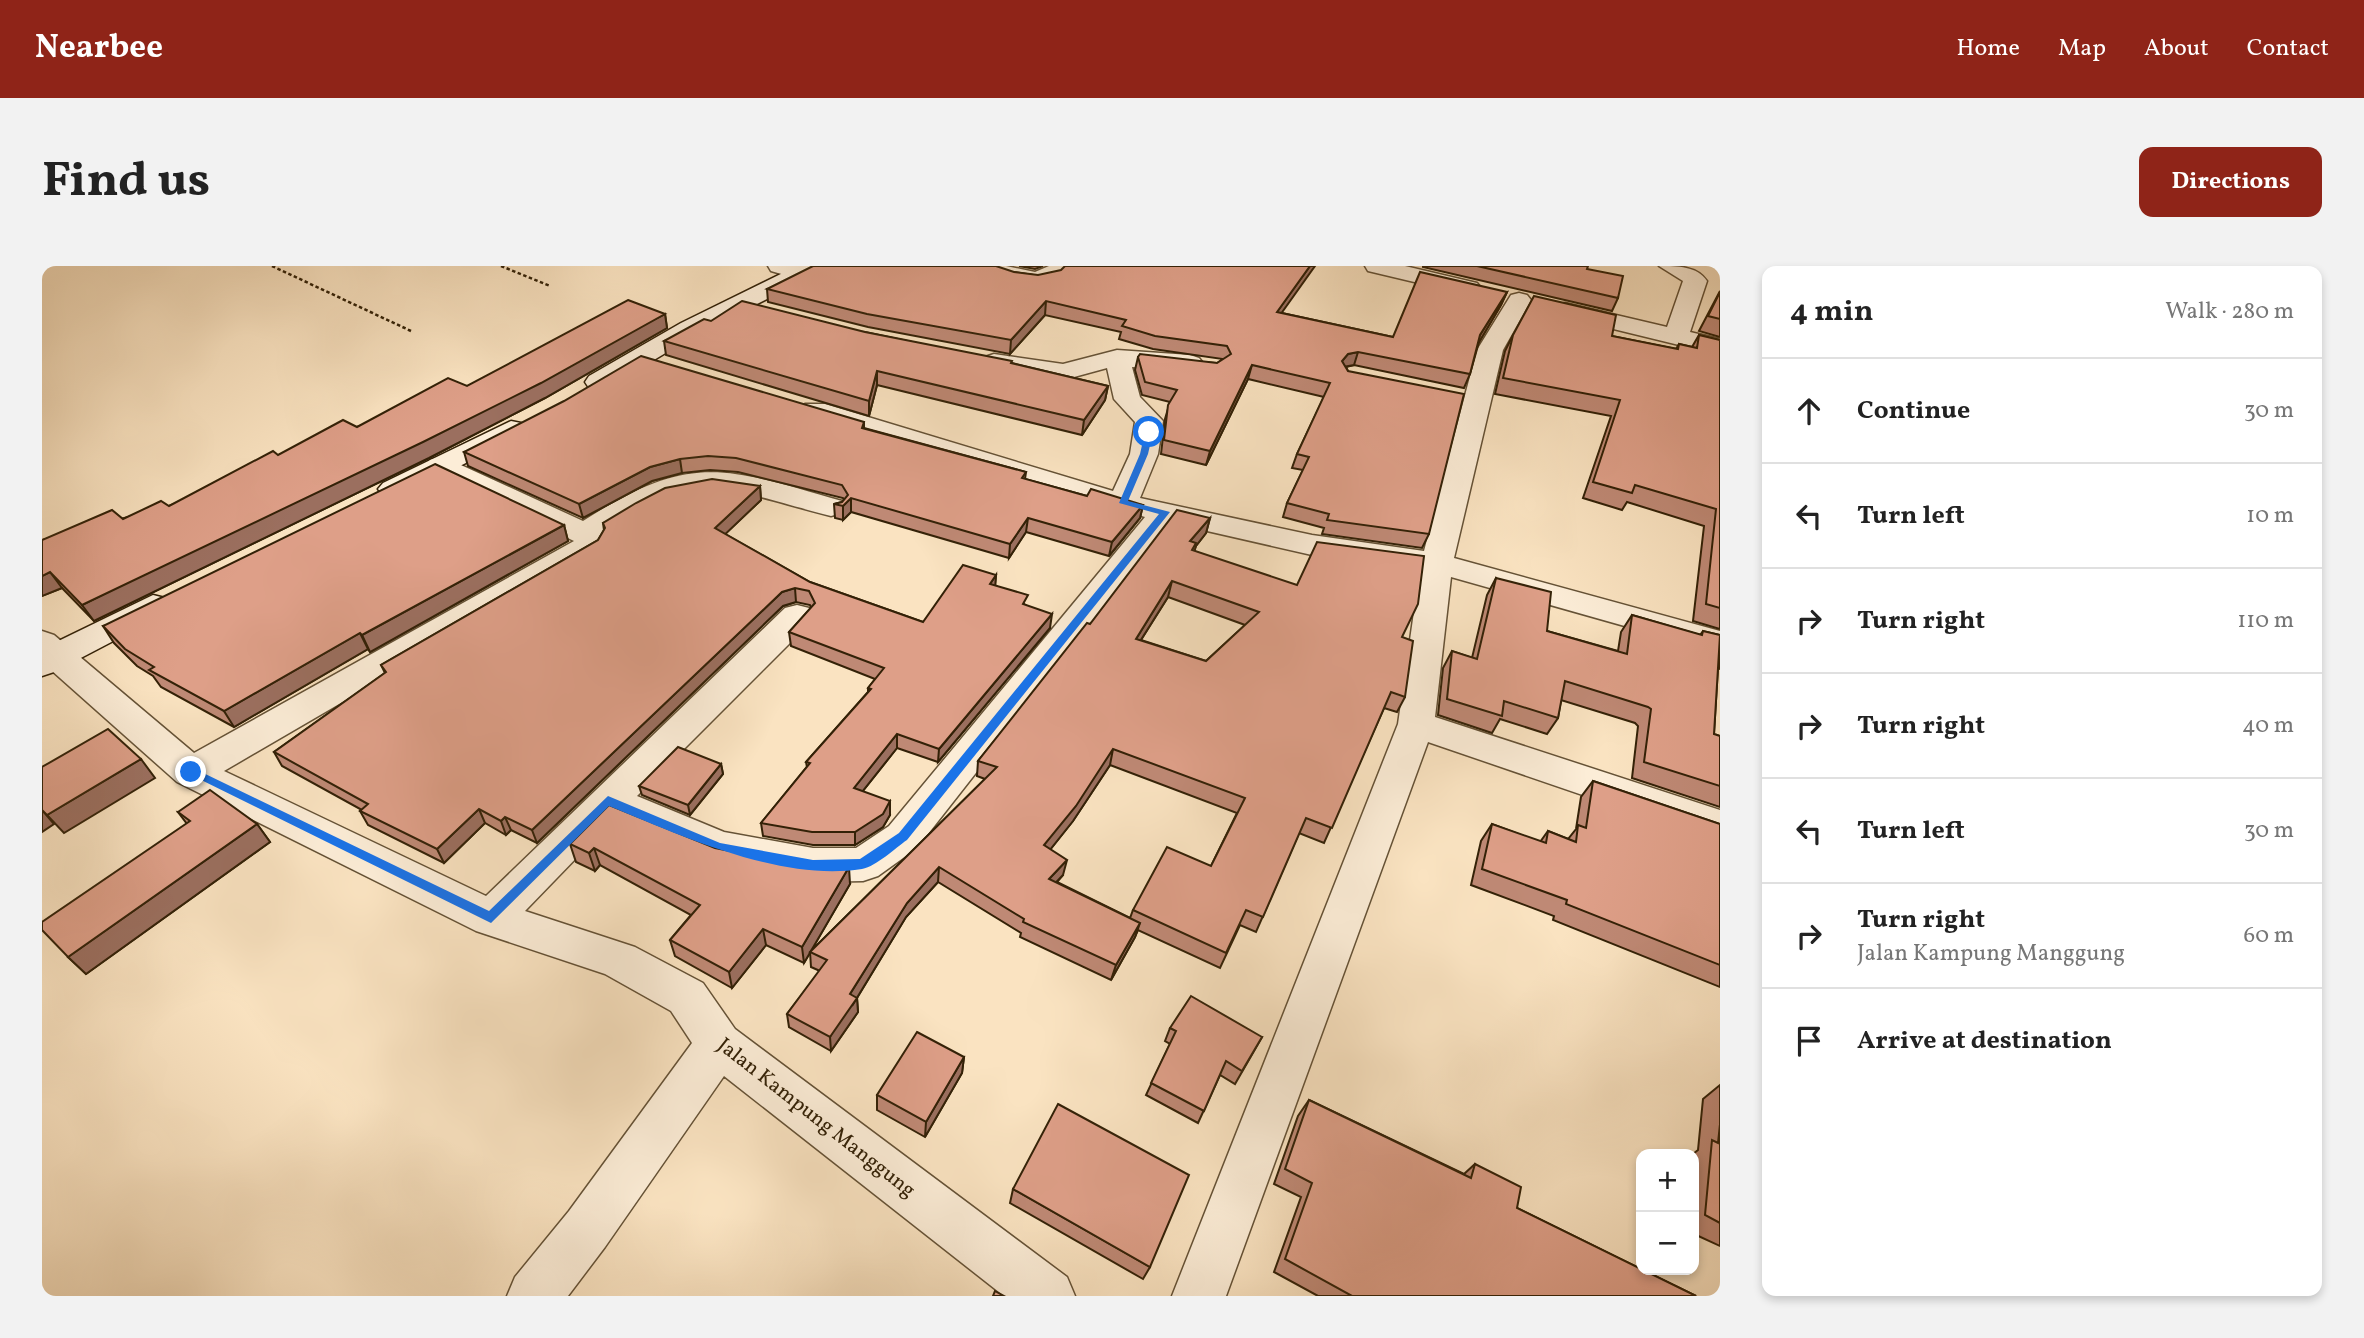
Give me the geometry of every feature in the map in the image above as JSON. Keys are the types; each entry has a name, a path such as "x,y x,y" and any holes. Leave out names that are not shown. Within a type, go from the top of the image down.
{"street":[{"path":"984,266 1039,280 1052,276 1064,266"},
{"path":"1376,266 1720,347"},
{"path":"580,392 740,304 799,268"},
{"path":"1675,336 1693,292 1681,271"},
{"path":"1681,271 1720,282"},
{"path":"1199,1296 1416,723 1437,564 1464,398 1518,300"},
{"path":"740,304 778,314"},
{"path":"969,358 1063,372 1117,358 1145,357 1213,366"},
{"path":"640,358 679,369"},
{"path":"1117,358 1127,398 1149,421 1144,454 1123,503"},
{"path":"784,401 1123,503 1312,545 1437,564 1720,642"},
{"path":"367,502 533,418"},
{"path":"191,772 467,613 583,551 590,541 585,534 440,466"},
{"path":"585,534 652,495 703,480 723,480 831,507"},
{"path":"608,800 719,847 813,865 863,864 903,836 1165,512"},
{"path":"47,654 174,596"},
{"path":"491,918 797,616"},
{"name":"Jalan Kampung Manggung","path":"47,654 191,772 491,918 619,960 687,997 719,1044 1048,1296"},
{"path":"1416,723 1720,826"},
{"path":"534,1296 587,1229 719,1044"}],"path":[{"path":"272,266 411,331"},
{"path":"502,266 550,286"}],"building":[{"path":"813,266 996,266 1038,275 1061,270 1065,266 1310,266 1277,312 1393,337 1420,272 1507,292 1480,335 1470,374 1358,352 1348,354 1342,361 1348,371 1464,394 1429,534 1327,520 1329,514 1287,503 1309,457 1297,454 1330,383 1252,365 1210,451 1164,440 1168,405 1177,390 1145,382 1138,357 1140,354 1217,363 1231,354 1227,346 1155,336 1122,326 1126,320 1046,301 1011,340 867,314 767,289"},
{"path":"1477,266 1588,266 1587,269 1623,276 1618,298"},
{"path":"1720,292 1720,319 1708,316"},
{"path":"1534,296 1616,315 1612,336 1678,349 1679,344 1697,348 1699,335 1720,340 1720,608 1706,604 1716,509 1635,485 1632,493 1593,482 1620,400 1503,378 1513,335"},
{"path":"628,300 665,314 541,383 423,442 82,605 50,572 42,576 42,540 112,510 123,519 161,501 169,506 273,451 278,455 343,420 357,427 448,378 467,386"},
{"path":"742,301 865,332 1012,361 1011,363 1108,386 1084,420 877,371 869,401 664,341 704,319 711,321"},
{"path":"641,356 864,422 862,428 1026,472 1022,478 1087,496 1091,489 1143,505 1112,542 1028,518 1010,544 851,498 843,506 834,504 842,502 848,495 842,485 736,458 708,456 680,459 650,467 579,504 464,452 564,401"},
{"path":"435,464 564,525 362,635 360,633 224,711 149,670 154,667 125,649 103,626"},
{"path":"712,479 760,486 715,528 810,582 923,622 963,565 996,575 990,584 1028,595 1023,604 1052,614 939,749 897,734 854,788 890,801 883,814 855,832 812,832 761,823 810,763 806,762 871,689 868,688 884,668 789,632 815,603 809,591 795,588 782,592 532,830 505,817 501,821 479,809 437,849 360,811 368,804 274,752 386,672 381,665 598,540 605,528 603,523 665,488"},
{"path":"1177,510 1210,518 1190,541 1196,543 1192,550 1297,585 1317,542 1424,556 1418,604 1402,637 1413,641 1405,697 1391,692 1332,828 1306,818 1263,917 1246,910 1226,953 1133,910 1167,847 1211,866 1245,798 1113,749 1076,806 1044,845 1067,860 1049,879 1140,923 1116,965 1023,922 1024,919 939,867 907,903 850,994 857,998 830,1037 787,1014 827,960 810,952 997,767 978,761 1087,623 1090,624","holes":["1172,581 1259,612 1206,661 1136,639"]},
{"path":"1496,578 1551,592 1547,631 1627,654 1632,615 1702,635 1703,631 1720,635 1714,734 1720,736 1720,786 1644,762 1651,709 1648,707 1565,681 1558,718 1504,701 1502,716 1447,699 1452,651 1477,659"},
{"path":"108,729 141,759 47,815 42,810 42,767"},
{"path":"678,747 721,764 688,805 639,786"},
{"path":"1593,781 1720,824 1720,965 1566,904 1567,900 1482,869 1492,824 1546,843 1548,831 1576,842 1578,825 1586,828"},
{"path":"210,790 257,824 68,957 42,930 42,922 190,821 178,812"},
{"path":"609,805 715,848 811,867 849,867 802,947 763,929 729,972 670,940 700,905 594,848 589,853 570,844"},
{"path":"1191,996 1262,1037 1242,1071 1226,1061 1204,1111 1151,1083 1176,1031 1170,1028"},
{"path":"917,1032 964,1057 926,1122 877,1095"},
{"path":"1309,1100 1471,1178 1475,1164 1521,1187 1517,1208 1636,1267 1636,1275 1653,1275 1696,1296 1352,1296 1285,1259 1312,1183 1285,1169"},
{"path":"1058,1104 1189,1175 1150,1267 1013,1189"},
{"path":"1720,1124 1720,1223 1705,1215 1712,1140 1718,1143"}],"route":[{"path":"191,772 491,918 608,800 719,847 813,865 863,864 903,836 1165,512 1123,503 1144,454 1149,432"}]}
